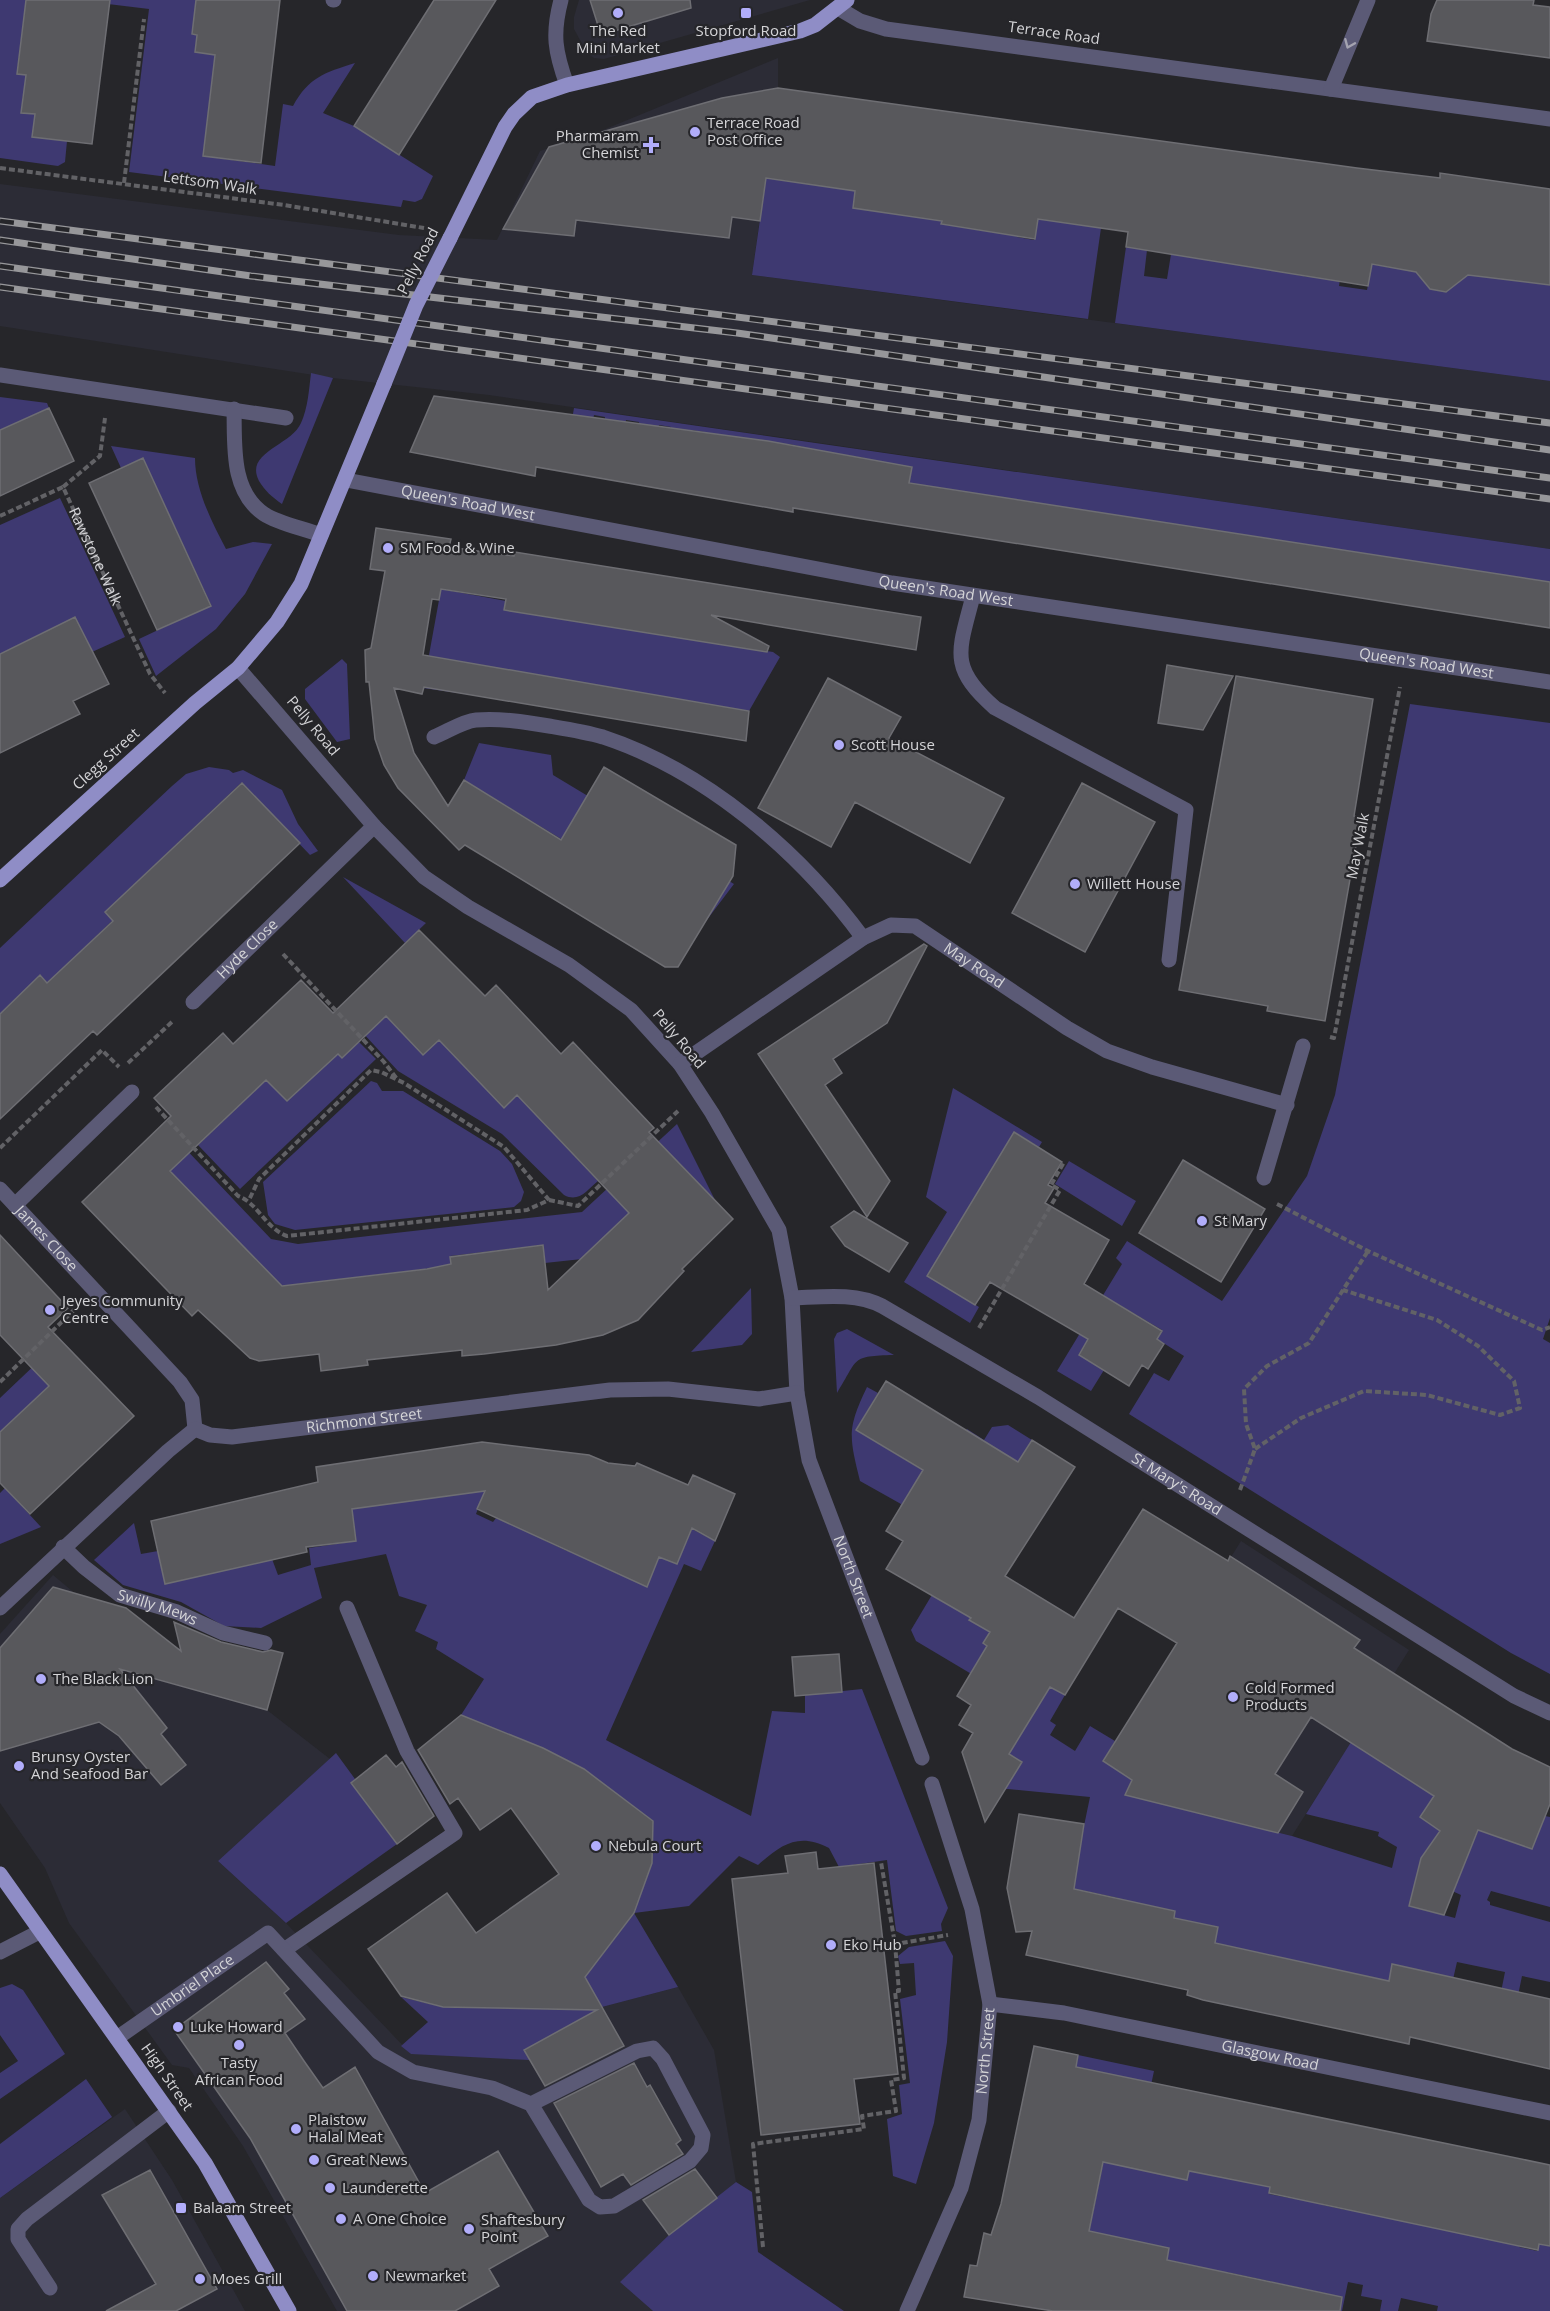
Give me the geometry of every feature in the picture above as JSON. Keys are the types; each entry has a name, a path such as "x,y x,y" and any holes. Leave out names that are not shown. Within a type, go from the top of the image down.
{"main road":[{"name":"Terrace Road","path":"567,85 800,31 815,25 842,4"},
{"name":"Pelly Road","path":"238,668 283,613 301,584 346,480 416,305 505,127 514,114 532,97 567,85"},
{"name":"Clegg Street","path":"0,880 195,703 238,668"},
{"name":"High Street","path":"0,1874 222,2189 289,2311"}],"street":[{"path":"561,0 554,25 557,58 567,85"},
{"path":"1331,89 1368,0"},
{"name":"Terrace Road","path":"842,4 860,21 886,29 1550,119"},
{"path":"0,375 286,418"},
{"path":"234,409 235,456 241,484 252,502 264,514 321,534"},
{"name":"Queen's Road West","path":"346,480 972,596 1550,682"},
{"path":"972,596 960,646 963,672 972,689 995,708 1186,810 1168,960"},
{"name":"Pelly Road","path":"238,668 374,826 424,877 603,987 631,1010 680,1064 779,1230 792,1298 797,1393"},
{"path":"434,737 474,720 520,721 602,737 649,757 711,792 776,842 829,893 863,938"},
{"name":"Hyde Close","path":"193,1002 374,826"},
{"name":"May Road","path":"680,1064 863,938 891,925 915,926 1067,1028 1107,1051 1152,1067 1287,1105"},
{"path":"1264,1178 1303,1046"},
{"path":"15,1205 132,1092"},
{"name":"James Close","path":"0,1189 180,1382 192,1400 195,1429"},
{"name":"St Mary's Road","path":"792,1298 836,1296 874,1302 964,1353 1230,1516 1514,1696 1550,1713"},
{"name":"Richmond Street","path":"195,1429 210,1435 232,1437 610,1390 668,1389 759,1399 797,1393"},
{"name":"North Street","path":"797,1393 809,1460 922,1758"},
{"path":"0,1608 168,1450 195,1429"},
{"name":"Swilly Mews","path":"63,1547 120,1595 177,1612 223,1633 265,1643"},
{"path":"347,1608 407,1750 455,1833 284,1950 378,2052 413,2072 492,2088 531,2104 589,2200 600,2207 614,2206 690,2161 701,2148 703,2135 663,2059 653,2048 637,2050 531,2104"},
{"name":"North Street","path":"907,2311 961,2188 979,2120 990,2004 977,1930 932,1784"},
{"path":"0,1952 39,1932"},
{"name":"Umbriel Place","path":"117,2038 268,1933 284,1950"},
{"name":"Glasgow Road","path":"990,2004 1075,2015 1550,2113"},
{"path":"50,2288 18,2239 18,2229 169,2111"}],"path":[{"path":"124,183 144,18"},
{"name":"Lettsom Walk","path":"0,168 124,183 416,227"},
{"path":"0,516 63,487 100,456 108,392"},
{"name":"Rawstone Walk","path":"63,487 150,674 159,685"},
{"name":"May Walk","path":"1334,1038 1405,659"},
{"path":"264,934 376,1053 398,1080"},
{"path":"0,1148 102,1050 121,1069 193,1002"},
{"path":"249,1200 259,1179 371,1070 398,1080 504,1147 549,1200"},
{"path":"153,1104 238,1196 249,1200 268,1225 286,1236 527,1210 549,1200 578,1206 698,1092"},
{"path":"964,1353 1060,1190 1051,1185 1064,1162"},
{"path":"1264,1178 1256,1189 1279,1205 1368,1251 1542,1330 1550,1327"},
{"path":"1255,1449 1245,1424 1244,1389 1266,1366 1310,1343 1368,1251"},
{"path":"0,1382 95,1290"},
{"path":"1230,1516 1255,1449 1301,1418 1364,1392 1427,1395 1500,1415 1520,1408 1514,1381 1478,1346 1437,1320 1343,1290"},
{"path":"763,2247 753,2144 864,2129 862,2116 896,2111 891,2080 904,2078 895,1991 899,1991 895,1944 881,1862"},
{"path":"884,1946 977,1930"}],"shaded area":[{"path":"0,0 26,0 17,73 40,76 23,95 21,113 35,114 33,137 67,141 65,162 58,166 0,158"},
{"path":"75,0 203,0 192,34 197,35 195,52 215,55 203,156 275,166 283,104 293,106 305,88 318,77 355,63 323,113 354,126 433,176 422,199 415,202 403,200 401,207 129,172 149,9"},
{"path":"579,0 810,0 604,59 594,58 587,53 574,29 574,17"},
{"path":"778,58 778,88 752,275 1550,381 1550,549 489,395 333,378 0,326 0,184 399,235 497,240 540,151 591,135"},
{"path":"1052,126 1061,127 1047,220 1101,228 1088,319 752,275 766,178 855,191 853,208 951,164 941,224 997,233 1022,202 1017,237 1034,240"},
{"path":"1349,217 1339,286 1367,290 1372,264 1392,268 1425,256 1422,280 1430,289 1446,292 1459,261 1550,285 1550,381 1115,323 1126,247 1147,250 1144,276 1167,279 1172,248 1299,267 1298,275 1309,277 1314,251"},
{"path":"311,373 333,378 282,504 264,488 256,471 263,456 288,438 301,423 307,405"},
{"path":"0,397 47,403 49,408 0,430"},
{"path":"574,408 1550,549 1550,582 909,483 912,467 861,475 864,458 808,449 801,464 803,447 789,444 785,463 737,437 724,435 721,451 701,449 704,432 691,430 689,447 669,443 671,427 659,425 656,441 637,437 639,422 626,420 624,435 603,432 605,417 594,415 591,429 571,425"},
{"path":"111,446 195,458 201,494 226,549 253,542 272,544 245,594 216,629 156,676 139,639 211,605 143,458 121,468"},
{"path":"60,498 125,637 92,652 75,617 0,654 0,525"},
{"path":"441,589 506,601 505,610 773,652 780,657 749,711 477,665 472,695 423,688"},
{"path":"342,659 347,664 350,739 337,742 305,699 305,689"},
{"path":"1410,704 1550,723 1550,1318 1543,1339 1550,1343 1550,1674 1511,1653 1129,1414 1154,1373 1169,1381 1184,1356 1157,1339 1162,1330 1111,1300 1079,1354 1104,1370 1091,1391 1057,1371 1122,1264 1116,1258 1127,1241 1222,1301 1307,1176 1335,1095"},
{"path":"479,743 551,755 553,775 734,884 703,925 464,780"},
{"path":"209,767 229,770 233,773 243,770 282,790 298,824 318,851 310,855 241,783 105,912 113,920 48,983 40,976 0,1014 0,948 172,786 186,774"},
{"path":"343,877 426,923 405,943"},
{"path":"359,988 423,1055 439,1040 517,1095 598,1181 578,1196 564,1195 502,1134 398,1071 339,1007"},
{"path":"359,1042 376,1059 240,1189 198,1145 266,1080 287,1101 338,1054 342,1058"},
{"path":"371,1081 377,1083 382,1091 403,1091 500,1151 512,1164 524,1192 521,1201 514,1207 295,1230 275,1224 268,1215 263,1182"},
{"path":"953,1088 1042,1142 1039,1147 1015,1132 928,1276 979,1307 970,1323 904,1282 947,1212 926,1197"},
{"path":"677,1124 715,1200 680,1164 582,1259 545,1263 543,1245 450,1256 451,1266 281,1286 143,1143 163,1125 271,1239 298,1244 582,1212"},
{"path":"1069,1161 1136,1201 1122,1226 1055,1184"},
{"path":"751,1288 752,1334 742,1345 691,1352"},
{"path":"847,1329 894,1355 870,1356 857,1361 837,1393 834,1339 837,1333"},
{"path":"61,1340 78,1358 0,1432 0,1398"},
{"path":"867,1387 878,1393 856,1430 937,1479 967,1429 984,1440 992,1427 1008,1425 1032,1440 1018,1462 1012,1458 1000,1478 998,1572 970,1620 990,1632 983,1643 1065,1695 1050,1721 1056,1725 1050,1735 1075,1751 1090,1726 1115,1741 1103,1761 1132,1780 1125,1795 1292,1836 1392,1868 1397,1847 1378,1836 1379,1832 1306,1814 1351,1742 1423,1789 1442,1758 1435,1796 1421,1817 1440,1831 1432,1844 1469,1852 1480,1827 1486,1832 1532,1849 1545,1816 1550,1817 1550,1907 1491,1891 1487,1900 1490,1905 1550,1922 1550,1982 1522,1976 1514,2015 1497,2012 1505,1972 1457,1962 1448,2001 1423,1989 1427,1972 1393,1964 1389,1981 1215,1943 1218,1927 1184,1920 1172,1940 1175,1911 1137,1903 1113,1927 1118,1898 1080,1890 1074,1919 1070,1893 1090,1797 1008,1789 977,1791 1009,1783 1022,1762 1009,1754 1021,1734 1007,1725 1020,1703 916,1641 911,1630 948,1568 899,1510 901,1504 860,1481 852,1433 856,1413","holes":["1417,1875 1461,1895 1455,1918 1409,1906"]},
{"path":"5,1488 41,1527 0,1544 0,1493"},
{"path":"485,1490 476,1514 493,1522 496,1518 514,1526 548,1530 544,1540 567,1551 576,1531 595,1563 620,1575 634,1544 647,1587 659,1557 677,1564 692,1529 715,1541 701,1571 684,1564 606,1740 751,1816 772,1711 805,1713 805,1695 862,1689 948,1908 941,1924 942,1931 906,1936 896,1931 887,1860 839,1867 829,1848 808,1841 790,1843 758,1865 739,1856 689,1906 634,1913 652,1863 653,1821 584,1769 543,1748 461,1715 484,1679 436,1649 438,1642 415,1631 427,1605 399,1596 386,1554 314,1568 322,1598 261,1628 224,1626 181,1602 123,1585 94,1560 134,1523 141,1554 158,1551 272,1559 278,1575 311,1565 309,1548 356,1541 352,1509"},
{"name":"Cold Formed Products","path":"1241,1541 1409,1650 1292,1836 1125,1795 1103,1761"},
{"path":"53,1575 109,1622 267,1710 330,1759 218,1861 286,1923 411,2054 524,2050 602,2007 678,1987 714,2050 736,2182 621,2282 653,2311 337,2311 243,2146 189,2068 172,2065 69,1923 45,1868 0,1803 0,1634"},
{"path":"336,1753 355,1779 351,1783 397,1844 286,1923 218,1861"},
{"path":"634,1913 678,1987 602,2007 525,2050 530,2060 411,2054 401,2046 428,2022 401,1997 443,2007 553,1992 596,1963"},
{"path":"945,1941 953,1956 947,2042 934,2123 916,2184 893,2176 887,2119 902,2114 899,2085 910,2083 900,1999 916,1995 914,1963 900,1964 898,1956 909,1947"},
{"path":"12,1984 23,1990 65,2054 0,2099 0,2073 18,2061 0,2035 0,1988"},
{"path":"1078,2055 1154,2071 1139,2142 1189,2169 1274,2170 1269,2194 1295,2199 1303,2162 1323,2205 1346,2210 1351,2186 1527,2210 1519,2247 1537,2251 1539,2244 1550,2246 1550,2311 1437,2311 1438,2306 1401,2298 1398,2311 1380,2311 1382,2300 1361,2296 1363,2285 1348,2282 1342,2311 1326,2311 1329,2294 1226,2272 1221,2296 1199,2267 1173,2261 1167,2285 1162,2284 1169,2249 1148,2244 1086,2246 1121,2077 1076,2067"},
{"path":"86,2079 112,2117 0,2198 0,2144"},
{"path":"125,2109 172,2180 245,2311 0,2311 0,2198"},
{"path":"736,2182 752,2192 758,2252 844,2311 653,2311 620,2282 669,2235"}],"building":[{"path":"26,0 110,0 92,144 32,137 35,114 21,113 26,75 17,74"},
{"path":"196,0 280,0 261,163 203,156 215,55 195,52 197,35 192,34"},
{"path":"434,0 496,0 399,155 354,126"},
{"path":"590,0 690,0 691,8 601,35"},
{"path":"1437,0 1534,0 1533,5 1550,7 1550,58 1427,41 1431,14"},
{"path":"778,88 1357,168 1440,178 1440,173 1550,189 1550,285 1468,275 1446,292 1430,289 1416,272 1372,264 1368,286 1126,247 1128,232 1038,219 1035,239 941,224 942,221 853,208 855,191 766,178 760,221 732,217 729,238 576,220 574,236 503,229 549,147 722,98"},
{"path":"434,396 768,441 912,467 909,483 1550,582 1550,628 793,508 793,512 536,467 535,476 410,452"},
{"path":"49,408 74,461 0,496 0,430"},
{"path":"143,458 211,606 157,630 89,483"},
{"path":"376,528 451,539 449,547 514,556 515,552 921,617 916,650 711,615 769,646 767,652 504,610 506,599 441,589 439,600 432,599 423,655 749,711 746,741 424,687 422,694 394,688 414,753 448,806 464,780 561,840 604,767 736,845 733,876 678,967 665,967 465,845 459,850 398,788 384,765 375,739 369,682 366,682 365,650 371,648 385,571 370,569"},
{"path":"75,617 109,684 73,701 80,714 0,753 0,654"},
{"path":"1167,665 1233,676 1203,730 1158,723"},
{"path":"1236,676 1373,699 1354,816 1361,817 1325,1021 1267,1011 1268,1006 1179,990"},
{"path":"828,678 901,717 889,738 1004,798 970,863 855,802 831,847 758,808"},
{"path":"242,783 300,843 97,1035 93,1031 0,1119 0,1014 40,975 47,983 113,921 105,912"},
{"name":"Willett House","path":"1082,783 1155,822 1085,952 1012,913"},
{"path":"419,930 485,996 496,985 561,1054 573,1042 654,1128 649,1132 733,1219 682,1269 684,1271 638,1320 603,1335 556,1345 484,1354 462,1356 462,1350 367,1360 368,1365 321,1371 319,1354 259,1361 250,1358 198,1310 192,1316 82,1202 171,1116 154,1098 223,1033 233,1044 301,980 333,1013","holes":["386,1016 423,1055 439,1040 504,1108 517,1095 629,1213 548,1290 543,1245 450,1257 451,1264 427,1269 282,1286 170,1171 266,1080 287,1101 338,1054 342,1058"]},
{"path":"924,944 927,946 887,1023 833,1059 842,1073 825,1085 890,1181 867,1217 758,1054"},
{"path":"1014,1132 1062,1162 1048,1185 1054,1188 1045,1203 1109,1240 1084,1284 1162,1331 1157,1339 1164,1344 1148,1369 1142,1365 1129,1386 1079,1355 1088,1339 990,1282 975,1305 927,1276"},
{"name":"St Mary","path":"1183,1160 1265,1209 1221,1282 1139,1233"},
{"path":"854,1211 908,1243 889,1272 845,1246 831,1227"},
{"path":"0,1235 68,1308 48,1327 134,1416 30,1514 0,1483 0,1432 49,1386 0,1335"},
{"path":"886,1381 1018,1462 1032,1440 1075,1467 1005,1576 1074,1618 1143,1509 1228,1561 1230,1556 1360,1640 1354,1648 1512,1749 1550,1767 1550,1804 1532,1849 1478,1830 1444,1915 1409,1906 1421,1858 1440,1831 1420,1817 1434,1796 1311,1717 1275,1774 1303,1792 1278,1833 1125,1795 1132,1780 1103,1761 1177,1643 1118,1608 1065,1695 1050,1687 1009,1754 1022,1762 985,1822 962,1752 973,1733 959,1725 971,1705 957,1696 987,1646 983,1643 990,1632 969,1620 971,1618 886,1569 903,1541 886,1531 923,1470 856,1430"},
{"path":"482,1442 589,1455 608,1463 635,1466 637,1463 688,1485 693,1475 735,1494 715,1541 692,1528 677,1564 659,1557 647,1587 477,1509 485,1491 352,1509 356,1541 306,1547 307,1552 165,1584 151,1521 318,1482 316,1467"},
{"path":"53,1587 126,1608 181,1651 174,1622 221,1642 263,1652 271,1650 283,1653 267,1710 120,1669 167,1728 161,1734 186,1765 161,1785 119,1736 99,1722 0,1751 0,1648"},
{"path":"839,1654 842,1692 795,1696 792,1657"},
{"name":"Nebula Court","path":"461,1715 543,1748 584,1769 653,1821 652,1863 634,1913 585,1977 624,2046 545,2086 524,2050 597,2010 443,2007 401,1996 368,1949 447,1893 476,1933 559,1874 511,1808 480,1830 458,1798 450,1804 418,1750"},
{"path":"386,1755 396,1767 402,1762 434,1816 397,1844 351,1783"},
{"path":"1019,1814 1084,1824 1074,1889 1175,1911 1174,1918 1218,1927 1215,1943 1389,1981 1392,1964 1550,1999 1550,2069 1410,2037 1409,2044 1203,2000 1187,1995 1188,1990 1026,1955 1032,1931 1016,1932 1007,1888"},
{"path":"816,1852 818,1869 874,1863 898,2074 854,2079 860,2124 761,2135 732,1879 788,1873 785,1856"},
{"path":"266,1962 289,1989 284,1993 305,2019 285,2033 304,2061 323,2088 355,2067 425,2193 498,2151 548,2236 489,2269 499,2286 455,2311 347,2311 250,2138 174,2030"},
{"path":"1034,2046 1078,2055 1076,2067 1550,2165 1550,2246 1539,2244 1538,2250 1269,2193 1270,2187 1189,2171 1187,2180 1103,2162 1089,2231 1169,2248 1167,2260 1342,2297 1340,2311 1053,2311 964,2297 970,2265 977,2266 984,2233 991,2235 1001,2204"},
{"path":"634,2063 647,2087 650,2085 681,2140 676,2144 683,2154 631,2185 623,2174 601,2187 554,2103"},
{"path":"695,2169 717,2198 669,2235 643,2200"},
{"path":"150,2170 217,2289 176,2311 106,2311 156,2284 102,2195"}],"railway":[{"path":"0,221 1550,423"},
{"path":"0,240 251,276 737,333 1550,450"},
{"path":"0,266 1550,478"},
{"path":"0,287 1550,499"}],"place":[{"name":"The Red Mini Market","path":"618,13"},
{"name":"Stopford Road","path":"746,13"},
{"name":"Terrace Road Post Office","path":"695,132"},
{"name":"Pharmaram Chemist","path":"651,145"},
{"name":"SM Food & Wine","path":"388,548"},
{"name":"Scott House","path":"839,745"},
{"name":"Willett House","path":"1075,884"},
{"name":"St Mary","path":"1202,1221"},
{"name":"Jeyes Community Centre","path":"50,1310"},
{"name":"The Black Lion","path":"41,1679"},
{"name":"Cold Formed Products","path":"1233,1697"},
{"name":"Brunsy Oyster And Seafood Bar","path":"19,1766"},
{"name":"Nebula Court","path":"596,1846"},
{"name":"Eko Hub","path":"831,1945"},
{"name":"Luke Howard","path":"178,2027"},
{"name":"Tasty African Food","path":"239,2045"},
{"name":"Plaistow Halal Meat","path":"296,2129"},
{"name":"Great News","path":"314,2160"},
{"name":"Launderette","path":"330,2188"},
{"name":"Balaam Street","path":"181,2208"},
{"name":"A One Choice","path":"341,2219"},
{"name":"Shaftesbury Point","path":"469,2229"},
{"name":"Newmarket","path":"373,2276"},
{"name":"Moes Grill","path":"200,2279"}]}
